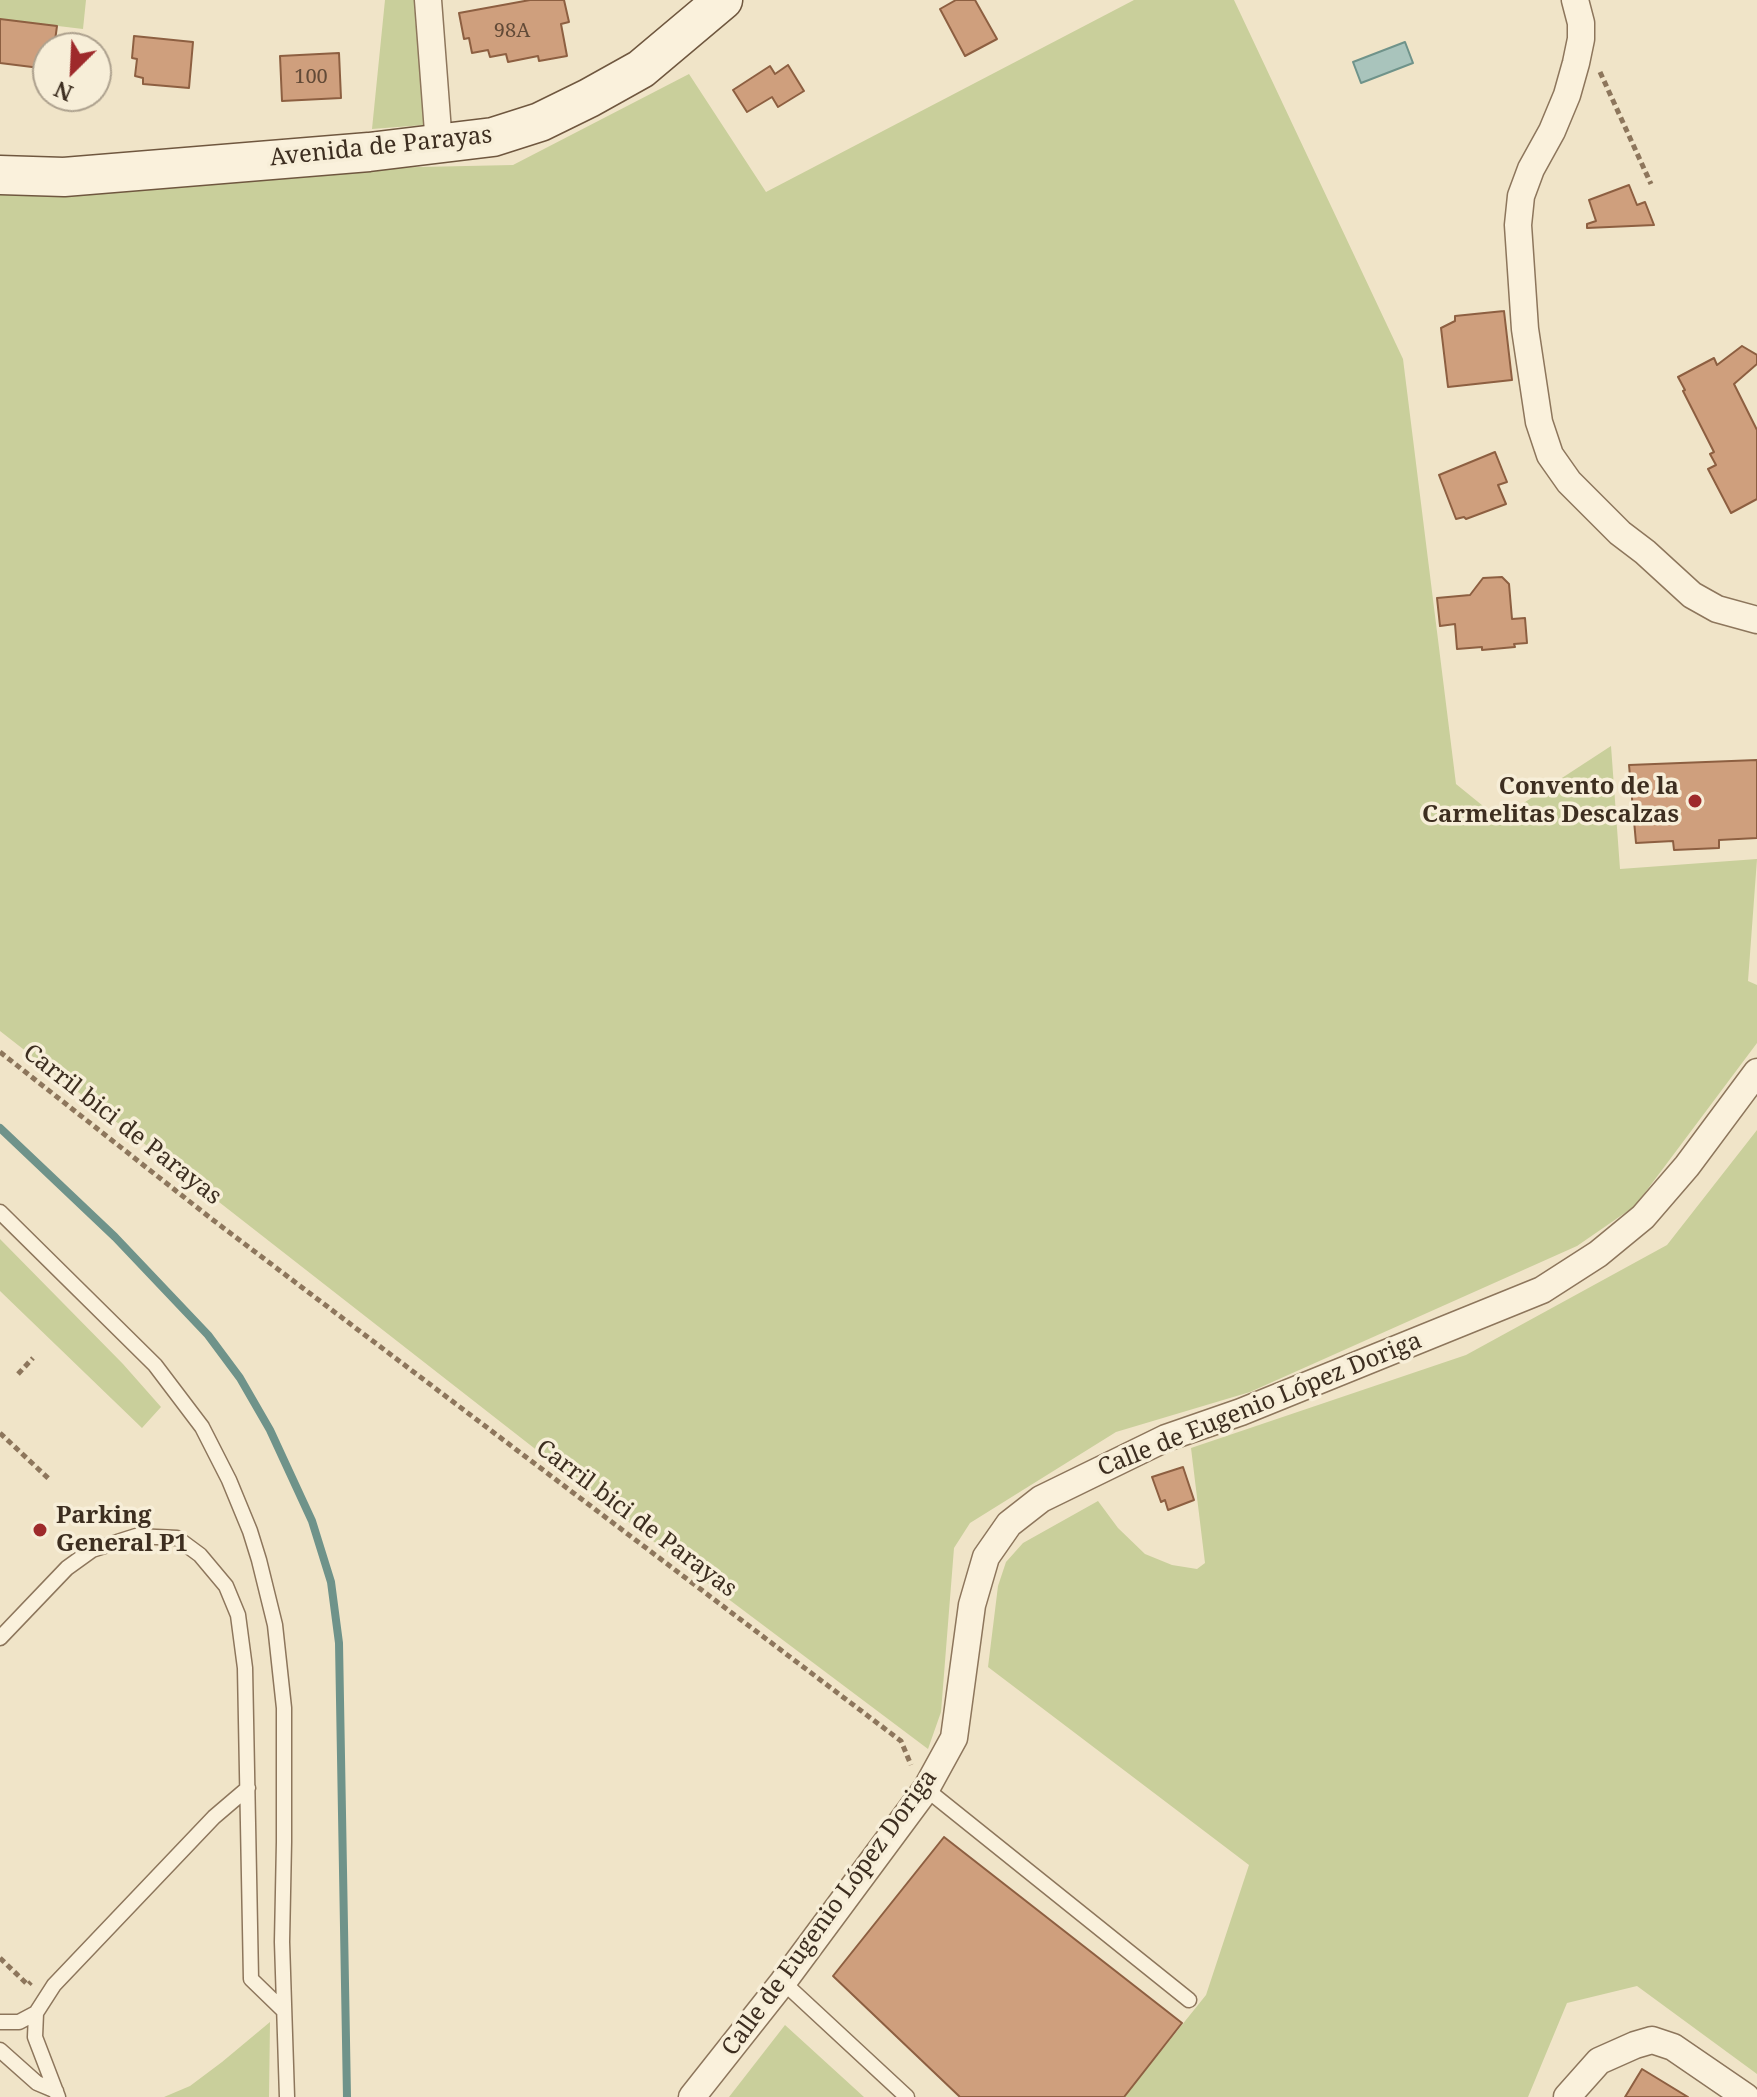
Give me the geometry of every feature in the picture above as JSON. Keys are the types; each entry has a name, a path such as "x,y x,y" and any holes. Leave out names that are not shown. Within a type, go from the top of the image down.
{"street":[{"path":"428,0 439,145"},
{"name":"Avenida de Parayas","path":"0,175 64,177 439,145 493,137 540,122 641,69 723,0"},
{"path":"1575,0 1581,23 1581,39 1567,95 1531,169 1521,196 1518,225 1525,329 1539,422 1550,455 1569,482 1620,533 1692,595 1717,609 1757,620"},
{"name":"Calle de Eugenio López Doriga","path":"692,2097 783,1982 917,1782 954,1738 972,1605 986,1557 1009,1524 1041,1499 1166,1438 1241,1412 1542,1290 1598,1254 1643,1217 1687,1166 1757,1072"},
{"path":"1567,2097 1599,2061 1652,2040 1673,2047 1746,2097"}],"lane":[{"path":"0,1212 155,1365 202,1427 250,1531 275,1625 284,1708 282,1942 287,2097"},
{"path":"0,1638 67,1568 92,1550 136,1536 177,1538 200,1555 226,1586 238,1615 245,1668 251,1979 284,2011"},
{"path":"917,1782 1189,2000"},
{"path":"0,2022 19,2022 36,2013 54,1985 86,1950 214,1817 248,1788"},
{"path":"783,1982 907,2097"},
{"path":"36,2013 35,2037 57,2094"},
{"path":"0,2050 37,2083 57,2094"}],"path":[{"path":"1581,39 1600,72 1651,184"},
{"name":"Carril bici de Parayas","path":"0,1052 213,1220 901,1741 917,1782"},
{"path":"18,1374 33,1358"},
{"path":"0,1433 49,1479"}],"green space":[{"path":"0,0 86,0 83,29 0,19"},
{"path":"385,0 414,0 424,125 372,129"},
{"path":"1134,0 1234,0 1403,359 1456,784 1499,819 1611,746 1620,869 1757,859 1748,981 1757,985 1757,1043 1635,1206 1577,1246 1250,1392 1116,1432 970,1523 954,1548 941,1712 928,1749 703,1580 0,1031 0,176 513,165 689,74 766,192"},
{"path":"1757,1130 1757,2074 1637,1986 1567,2003 1528,2097 1124,2097 1206,1995 1249,1865 988,1667 998,1586 1006,1562 1023,1543 1098,1501 1118,1528 1145,1554 1172,1565 1197,1569 1205,1563 1191,1448 1466,1355 1667,1245"},
{"path":"0,1239 161,1407 142,1428 0,1291"},
{"path":"270,2022 269,2097 164,2097 190,2086"},
{"path":"785,2025 864,2097 729,2097"}],"water":[{"path":"1405,42 1413,63 1361,83 1353,62"}],"building":[{"path":"530,0 564,0 569,22 561,24 567,56 539,61 538,56 508,62 506,54 490,57 488,50 472,53 469,38 464,39 459,13"},
{"path":"956,0 975,0 997,39 965,56 940,9"},
{"path":"0,19 57,26 56,32 32,32 32,67 0,63"},
{"path":"134,36 193,42 189,88 143,84 143,78 135,76 137,59 132,58"},
{"path":"339,53 341,98 282,101 280,56"},
{"path":"788,65 804,91 778,107 772,97 747,112 733,90 770,66 775,74"},
{"path":"1629,185 1637,205 1645,202 1654,225 1587,228 1587,224 1596,221 1589,200"},
{"path":"1504,311 1512,380 1448,387 1441,328 1455,321 1455,316"},
{"path":"1742,346 1757,355 1757,364 1734,384 1757,430 1757,499 1731,513 1708,469 1716,465 1710,454 1714,452 1678,377 1714,358 1717,365"},
{"path":"1495,452 1507,482 1498,485 1506,504 1466,519 1456,519 1439,475"},
{"path":"1502,577 1509,584 1512,619 1525,618 1527,643 1482,650 1482,647 1457,649 1455,624 1440,626 1437,598 1470,595 1483,578"},
{"name":"Convento de la Carmelitas Descalzas","path":"1757,760 1757,838 1719,840 1719,848 1674,850 1673,841 1636,843 1629,765"},
{"path":"1183,1467 1194,1500 1168,1510 1165,1500 1161,1502 1152,1477"},
{"path":"944,1837 1182,2023 1124,2097 960,2097 833,1976"},
{"path":"1642,2069 1688,2097 1625,2097"}],"waterway":[{"path":"0,1128 115,1237 208,1335 240,1378 270,1430 312,1521 331,1582 339,1643 347,2097"}],"place":[{"name":"Convento de la Carmelitas Descalzas","path":"1695,801"},
{"name":"Parking General P1","path":"40,1530"}]}
